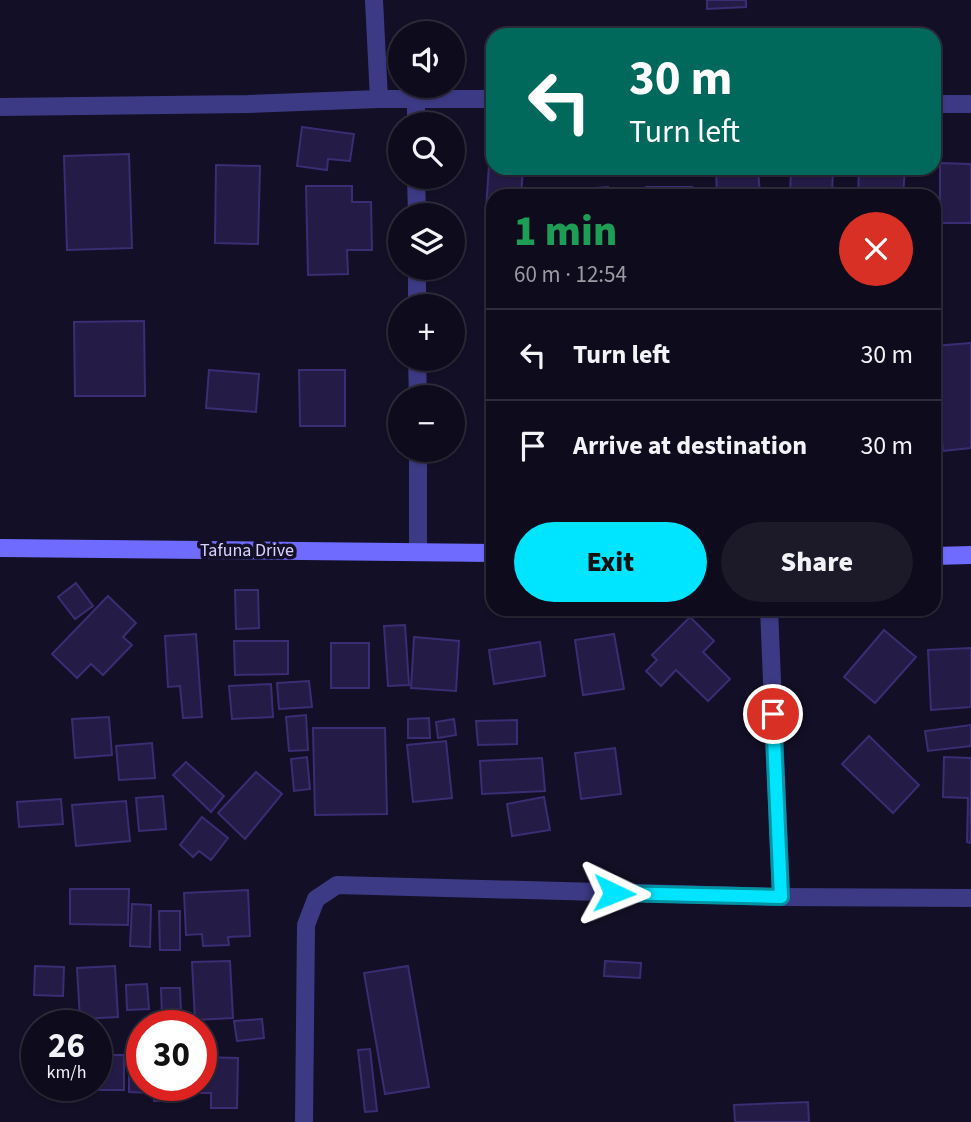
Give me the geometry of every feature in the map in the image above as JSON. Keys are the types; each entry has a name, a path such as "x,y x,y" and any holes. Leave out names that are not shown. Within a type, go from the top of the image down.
{"main road":[{"name":"Tafuna Drive","path":"0,548 486,553"},
{"path":"941,556 971,555"}],"street":[{"path":"374,0 379,99"},
{"path":"416,98 416,112"},
{"path":"0,107 486,99"},
{"path":"941,104 971,104"},
{"path":"418,462 418,552"},
{"path":"769,616 781,897"},
{"path":"304,1122 306,925 316,899 337,885 781,897 971,898"}],"building":[{"path":"707,0 746,0 746,7 707,9"},
{"path":"302,127 354,134 350,161 328,159 327,170 297,166"},
{"path":"129,154 132,248 67,250 64,156"},
{"path":"941,163 971,164 971,223 941,223"},
{"path":"216,165 260,166 258,244 215,243"},
{"path":"488,175 522,175 522,189 487,189"},
{"path":"716,175 758,175 760,189 717,189"},
{"path":"791,175 833,175 832,189 790,189"},
{"path":"859,175 904,175 904,189 858,189"},
{"path":"306,186 352,186 352,202 371,202 372,250 347,250 348,274 308,275"},
{"path":"646,187 692,187 692,189"},
{"path":"144,321 145,396 75,396 74,322"},
{"path":"971,343 971,448 943,451 941,345"},
{"path":"209,370 259,374 256,412 206,408"},
{"path":"299,370 345,370 345,426 300,426"},
{"path":"76,583 93,606 75,619 58,597"},
{"path":"235,590 258,590 259,628 236,629"},
{"path":"108,596 136,623 123,637 132,645 103,675 91,664 77,678 52,654"},
{"path":"690,617 714,641 703,652 730,679 708,701 676,670 661,686 646,671 657,660 652,655"},
{"path":"405,625 409,685 388,686 384,626"},
{"path":"884,630 916,657 875,703 844,677"},
{"path":"196,634 202,717 183,718 180,686 168,687 165,636"},
{"path":"614,634 624,689 583,695 575,640"},
{"path":"414,637 459,641 456,691 411,688"},
{"path":"234,641 288,641 288,674 235,675"},
{"path":"540,642 545,676 494,684 489,650"},
{"path":"331,643 369,643 369,688 331,688"},
{"path":"971,648 971,707 931,710 928,650"},
{"path":"309,681 312,707 279,709 277,683"},
{"path":"271,684 273,717 232,719 229,686"},
{"path":"306,715 308,750 289,751 286,717"},
{"path":"109,717 112,755 75,758 72,719"},
{"path":"429,718 430,738 408,738 408,719"},
{"path":"454,719 456,735 438,738 436,722"},
{"path":"517,720 517,744 478,745 476,721"},
{"path":"971,725 971,746 928,751 925,731"},
{"path":"313,728 385,728 387,814 315,815"},
{"path":"869,736 919,785 893,813 842,764"},
{"path":"446,741 452,798 413,802 407,745"},
{"path":"152,743 155,778 119,780 116,746"},
{"path":"615,748 621,794 581,799 575,753"},
{"path":"307,757 310,789 294,791 291,759"},
{"path":"944,757 971,758 971,843 967,842 968,798 943,797"},
{"path":"542,758 545,791 482,794 480,761"},
{"path":"186,762 224,796 211,812 173,775"},
{"path":"256,772 282,794 245,839 218,813"},
{"path":"163,796 166,829 139,831 136,798"},
{"path":"544,797 550,830 512,836 507,804"},
{"path":"61,799 63,824 19,827 17,802"},
{"path":"126,801 130,841 76,846 72,805"},
{"path":"202,817 228,838 211,860 199,851 193,857 180,845"},
{"path":"70,889 129,889 128,925 70,924"},
{"path":"248,890 250,936 228,937 229,945 203,946 202,934 186,935 184,893"},
{"path":"132,904 151,905 150,947 130,946"},
{"path":"159,911 180,911 180,950 160,950"},
{"path":"230,961 233,1018 217,1019 217,1010 194,1010 192,962"},
{"path":"605,961 641,963 640,978 604,976"},
{"path":"35,966 64,967 63,996 34,995"},
{"path":"115,966 118,1017 112,1017 112,1010 79,1010 77,968"},
{"path":"408,966 429,1087 385,1094 364,973"},
{"path":"147,984 149,1009 127,1010 126,985"},
{"path":"161,988 180,988 181,1010 162,1010"},
{"path":"262,1019 264,1038 237,1041 234,1021"},
{"path":"370,1049 377,1111 365,1112 358,1050"},
{"path":"112,1055 124,1055 124,1090 112,1090"},
{"path":"217,1057 238,1058 237,1108 211,1108 211,1101 217,1101"},
{"path":"808,1102 809,1122 735,1122 734,1105"}],"route":[{"path":"614,893 781,897 773,714"}]}
